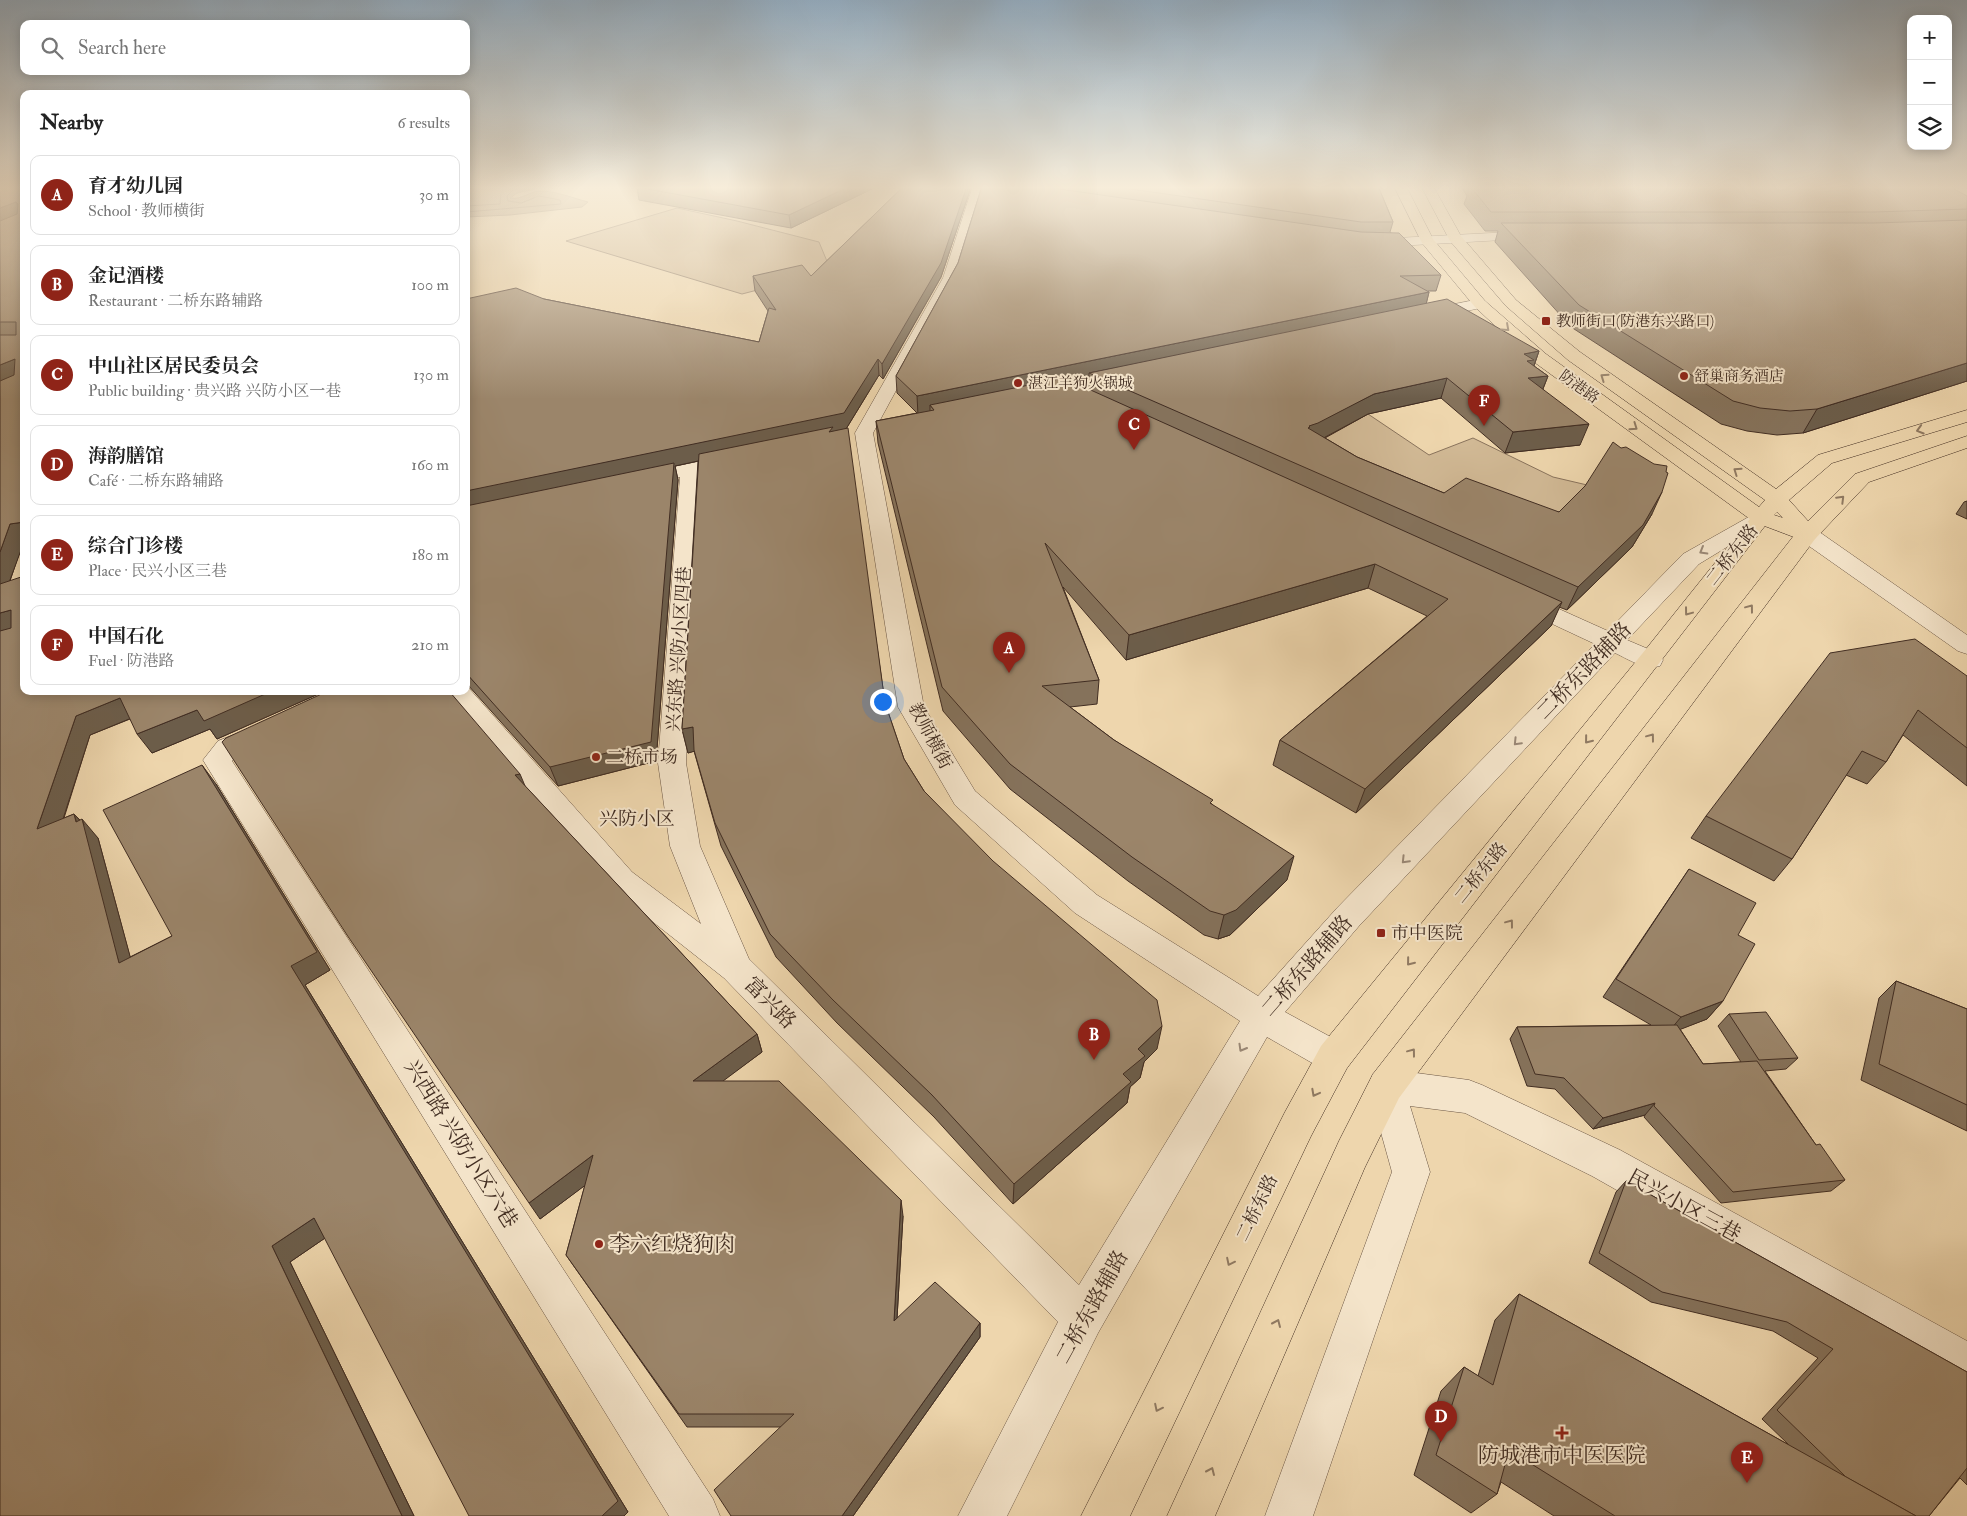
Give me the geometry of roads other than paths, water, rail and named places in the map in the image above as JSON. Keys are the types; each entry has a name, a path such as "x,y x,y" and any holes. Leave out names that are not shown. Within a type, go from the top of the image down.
{"main road":[{"name":"防港路","path":"1441,257 1480,304 1540,358 1807,534"},
{"name":"防港路","path":"1471,257 1511,303 1574,356 1769,508"},
{"name":"二桥东路","path":"1105,1516 1298,1124 1334,1057 1651,660 1769,508 1825,459 1967,416"},
{"path":"1191,1516 1352,1154 1386,1086 1807,534 1862,478 1967,442"}],"street":[{"name":"教师横街","path":"958,257 950,278 864,433 911,707 965,798 1086,904 1261,1016 1334,1057"},
{"path":"1407,319 1480,304"},
{"path":"1026,399 1148,373"},
{"path":"1064,391 1090,403"},
{"path":"626,483 749,457"},
{"name":"兴东路 兴防小区四巷","path":"691,469 672,763 685,846 736,968"},
{"name":"二桥东路辅路","path":"982,1516 1083,1318 1261,1016 1348,917 1691,559 1769,508"},
{"name":"防港路","path":"1807,534 1967,646"},
{"path":"1504,592 1651,660"},
{"name":"富兴路","path":"460,695 621,880 736,968 1083,1318"},
{"name":"兴西路 兴防小区六巷","path":"286,722 228,748 218,760 696,1516"},
{"path":"1289,1516 1411,1172 1386,1086"},
{"name":"民兴小区三巷","path":"1386,1086 1469,1097 1597,1159 1967,1365"}],"place":[{"name":"教师街口(防港东兴路口)","path":"1546,321"},
{"name":"舒巢商务酒店","path":"1684,376"},
{"name":"湛江羊狗火锅城","path":"1018,383"},
{"name":"中国石化","path":"1484,426"},
{"name":"中山社区居民委员会","path":"1134,450"},
{"name":"育才幼儿园","path":"1009,673"},
{"name":"二桥市场","path":"596,757"},
{"name":"市中医院","path":"1381,933"},
{"name":"金记酒楼","path":"1094,1060"},
{"name":"李六红烧狗肉","path":"599,1244"},
{"name":"防城港市中医医院","path":"1562,1433"},
{"name":"海韵膳馆","path":"1441,1442"},
{"name":"综合门诊楼","path":"1747,1483"}],"district":[{"name":"兴防小区","path":"637,819"}]}
